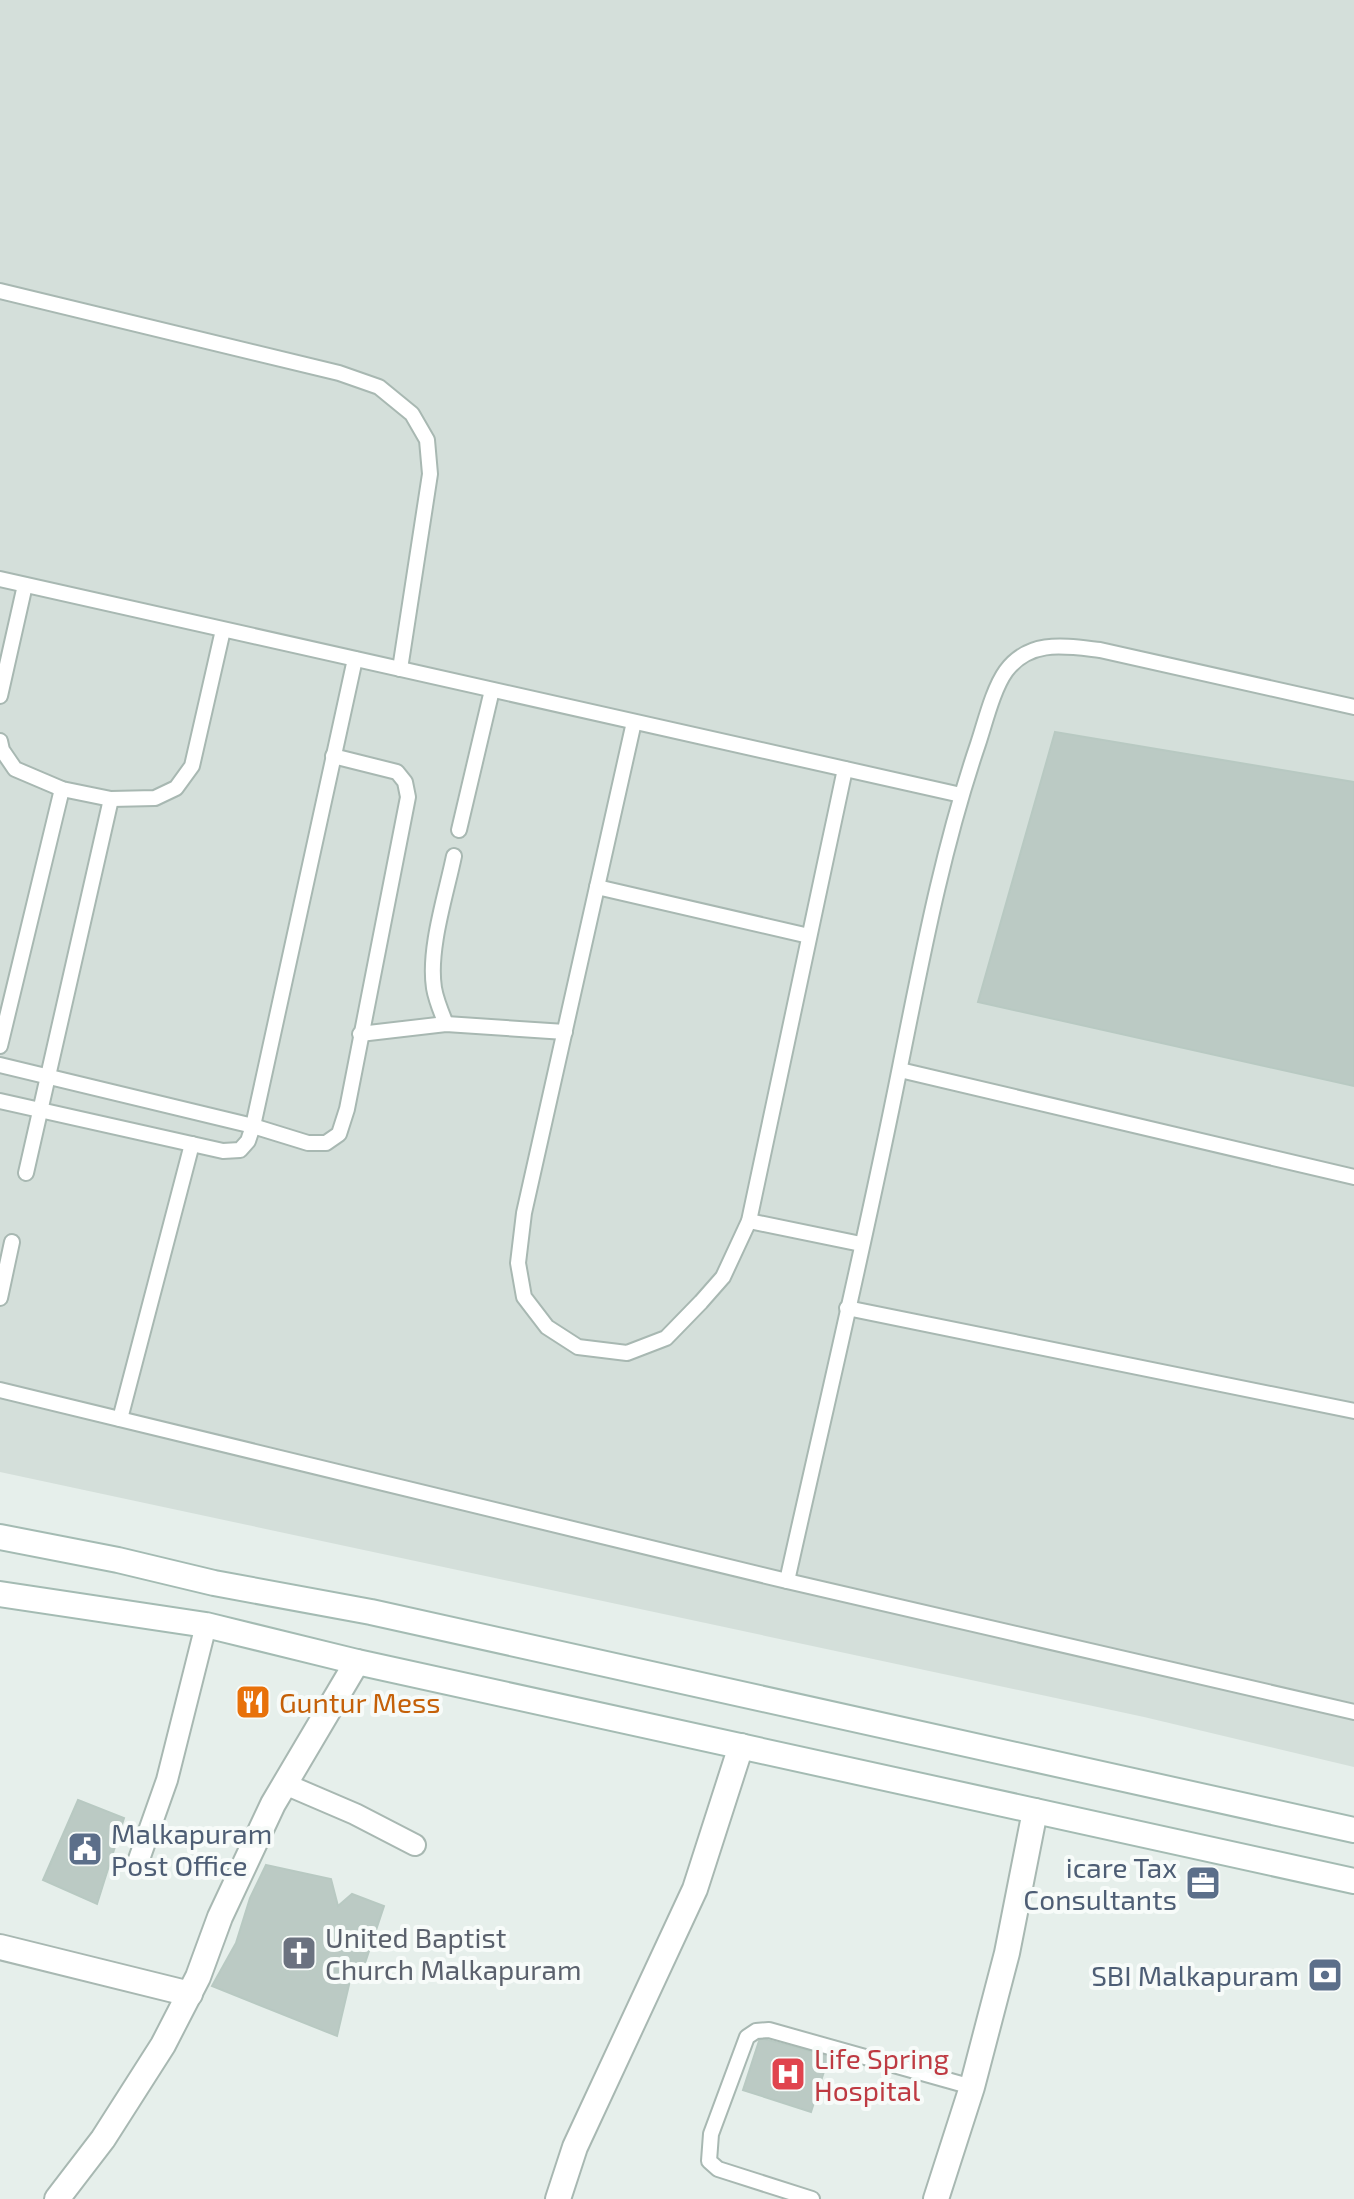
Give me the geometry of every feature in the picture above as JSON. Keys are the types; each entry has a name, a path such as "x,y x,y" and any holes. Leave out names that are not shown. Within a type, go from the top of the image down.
{"main road":[{"path":"0,1537 214,1583 371,1612 1354,1830"},
{"path":"0,1594 206,1625 357,1662 1354,1881"},
{"path":"57,2199 103,2139 163,2045 190,1994 220,1917 285,1784 357,1662"},
{"path":"558,2199 575,2147 695,1889 741,1746"},
{"path":"936,2199 972,2087 1007,1953 1035,1811"},
{"path":"0,1947 190,1994"}],"street":[{"path":"138,1862 167,1780 206,1625"},
{"path":"285,1784 355,1814 415,1845"}],"lane":[{"path":"0,291 339,373 379,387 412,414 427,440 430,474 400,669"},
{"path":"0,579 961,795"},
{"path":"0,696 25,585"},
{"path":"0,741 2,750 15,769 62,789 111,799 155,798 176,788 192,766 223,630"},
{"path":"787,1581 900,1070 924,942 961,795 989,711 1006,672 1031,649 1060,645 1100,650 1354,707"},
{"path":"0,1101 223,1151 240,1150 248,1141 355,659"},
{"path":"459,830 492,690"},
{"path":"634,722 524,1213 518,1263 524,1297 547,1327 578,1347 627,1353 666,1338 723,1277 749,1221 845,769"},
{"path":"0,1065 253,1126 308,1143 326,1143 339,1134 347,1109 408,797 405,782 397,772 333,756"},
{"path":"0,1046 62,789"},
{"path":"26,1173 111,799"},
{"path":"446,1024 436,995 433,972 434,952 454,856"},
{"path":"597,887 809,936"},
{"path":"360,1034 446,1024 565,1032"},
{"path":"900,1070 1354,1177"},
{"path":"120,1419 192,1144"},
{"path":"749,1221 861,1244"},
{"path":"0,1298 12,1242"},
{"path":"847,1308 1354,1411"},
{"path":"0,1390 787,1581 1354,1712"},
{"path":"812,2199 718,2169 709,2161 711,2134 747,2037 756,2031 769,2030 972,2087"}],"shaded area":[{"path":"0,0 1354,0 1354,1767 1144,1717 0,1472"}],"building":[{"path":"1055,732 1354,782 1354,1086 978,1002"},
{"name":"Malkapuram Post Office","path":"78,1800 124,1818 97,1904 43,1880"},
{"name":"United Baptist Church Malkapuram","path":"266,1865 331,1879 338,1906 352,1894 384,1906 365,1963 352,1972 337,2036 212,1986 236,1943 250,1898"},
{"path":"760,2038 829,2056 811,2112 743,2090"}],"place":[{"name":"Guntur Mess","path":"253,1702"},
{"name":"Malkapuram Post Office","path":"85,1849"},
{"name":"icare Tax Consultants","path":"1203,1883"},
{"name":"United Baptist Church Malkapuram","path":"299,1953"},
{"name":"SBI Malkapuram","path":"1325,1975"},
{"name":"Life Spring Hospital","path":"788,2074"}]}
